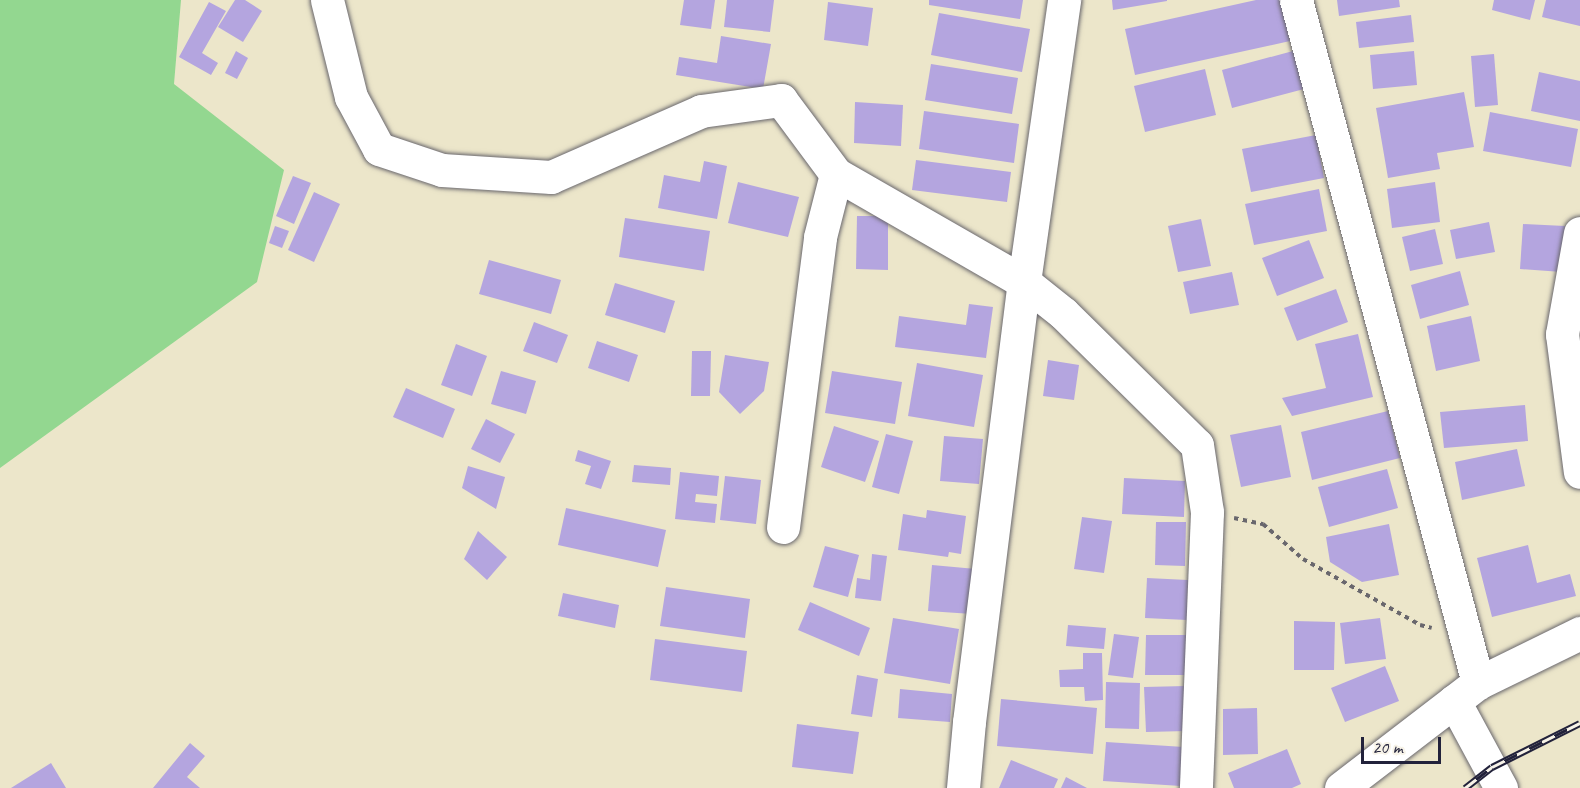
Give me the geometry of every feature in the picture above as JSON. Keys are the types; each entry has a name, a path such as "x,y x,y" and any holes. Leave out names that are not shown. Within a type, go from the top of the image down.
{"street":[{"path":"327,0 351,97 379,149 442,170 551,177 701,111 781,100 836,174 1024,282 1063,313 1197,445 1207,512 1196,788"},
{"path":"963,788 969,722 1024,282 1064,0"},
{"path":"1296,0 1465,635 1466,692 1501,788"},
{"path":"783,527 820,237 836,174"},
{"path":"1580,233 1562,333 1580,472"},
{"path":"1341,788 1466,692 1580,633"}],"path":[{"path":"1207,512 1263,524 1303,559 1420,625 1465,635"}],"green space":[{"path":"0,0 181,0 174,84 284,170 257,282 0,468"}],"building":[{"path":"235,0 245,0 262,11 243,42 218,27"},
{"path":"684,0 715,0 711,29 680,25"},
{"path":"727,0 774,0 770,32 724,27"},
{"path":"929,0 1023,0 1020,19 929,5"},
{"path":"1112,0 1167,0 1167,1 1113,10"},
{"path":"1256,0 1281,0 1290,41 1135,75 1125,29"},
{"path":"1337,0 1399,0 1400,7 1339,16"},
{"path":"1494,0 1535,0 1530,20 1492,10"},
{"path":"1546,0 1580,0 1580,26 1542,17"},
{"path":"209,2 226,11 202,53 218,63 211,75 179,57"},
{"path":"828,2 873,8 868,46 824,40"},
{"path":"939,13 1030,29 1022,72 931,55"},
{"path":"1411,15 1414,42 1359,48 1356,22"},
{"path":"721,36 771,44 763,89 676,75 679,57 717,63"},
{"path":"236,51 248,58 237,79 225,73"},
{"path":"1293,51 1304,89 1232,108 1222,70"},
{"path":"1414,51 1417,85 1373,89 1370,55"},
{"path":"1494,54 1498,105 1475,107 1471,56"},
{"path":"931,64 1018,78 1012,114 925,100"},
{"path":"1205,69 1216,115 1145,132 1134,86"},
{"path":"1539,72 1580,81 1580,121 1531,111"},
{"path":"1464,92 1474,147 1437,153 1440,169 1388,178 1376,108"},
{"path":"855,102 903,105 901,146 854,143"},
{"path":"924,111 1019,124 1014,163 919,149"},
{"path":"1490,112 1578,129 1571,167 1483,151"},
{"path":"1316,135 1324,178 1251,192 1242,149"},
{"path":"916,160 1011,172 1007,202 912,190"},
{"path":"704,161 727,166 717,219 658,208 664,175 700,182"},
{"path":"293,176 311,183 294,224 276,216"},
{"path":"738,182 799,197 788,237 728,223"},
{"path":"1435,182 1440,222 1392,228 1387,189"},
{"path":"1319,189 1327,231 1254,245 1245,204"},
{"path":"314,192 340,204 314,262 288,250"},
{"path":"857,216 888,216 888,270 856,269"},
{"path":"625,218 710,231 704,271 619,257"},
{"path":"1201,219 1211,266 1178,272 1168,226"},
{"path":"1489,222 1495,252 1456,259 1450,230"},
{"path":"1523,224 1565,226 1562,272 1520,269"},
{"path":"275,226 289,231 282,248 269,243"},
{"path":"1435,229 1443,264 1410,271 1402,237"},
{"path":"1309,240 1324,278 1277,296 1262,258"},
{"path":"489,260 561,280 551,314 479,294"},
{"path":"1460,271 1469,305 1420,319 1411,285"},
{"path":"1232,272 1239,305 1190,314 1183,282"},
{"path":"615,283 675,301 665,333 605,315"},
{"path":"1336,289 1348,322 1297,341 1284,308"},
{"path":"969,304 993,307 986,358 895,347 899,316 966,325"},
{"path":"1471,316 1480,361 1436,371 1427,326"},
{"path":"534,322 568,335 557,363 523,351"},
{"path":"1358,334 1373,397 1292,416 1282,398 1326,388 1315,344"},
{"path":"597,341 638,355 629,382 588,368"},
{"path":"456,344 487,356 472,396 441,385"},
{"path":"692,351 711,351 710,396 691,396"},
{"path":"725,355 769,362 764,391 740,414 719,392"},
{"path":"1048,360 1079,365 1074,400 1043,396"},
{"path":"917,363 983,375 974,427 908,416"},
{"path":"501,371 536,381 526,414 491,404"},
{"path":"832,371 902,382 895,424 825,413"},
{"path":"406,388 455,409 443,438 393,417"},
{"path":"1525,405 1528,441 1444,448 1440,412"},
{"path":"1388,411 1400,458 1312,480 1301,432"},
{"path":"486,419 515,434 500,463 471,449"},
{"path":"1281,425 1291,477 1241,487 1230,435"},
{"path":"834,426 879,441 865,482 821,467"},
{"path":"886,434 913,441 899,494 872,487"},
{"path":"944,436 983,439 979,484 940,481"},
{"path":"1517,449 1525,486 1462,500 1455,462"},
{"path":"578,450 611,461 601,489 585,484 591,466 575,461"},
{"path":"634,465 671,468 670,485 632,482"},
{"path":"468,466 505,477 496,509 462,488"},
{"path":"1387,469 1398,508 1329,527 1318,487"},
{"path":"680,472 719,476 717,496 696,494 695,502 717,504 715,523 675,519"},
{"path":"725,476 761,480 756,524 720,520"},
{"path":"1124,478 1185,481 1184,517 1122,514"},
{"path":"566,508 666,530 658,567 558,545"},
{"path":"927,510 966,516 961,554 949,552 948,557 898,550 903,514 926,518"},
{"path":"1082,517 1112,521 1104,573 1074,569"},
{"path":"1156,522 1186,522 1185,566 1155,565"},
{"path":"1389,524 1399,575 1362,582 1330,562 1326,537"},
{"path":"478,531 507,557 487,580 464,559"},
{"path":"1528,545 1537,583 1570,574 1576,596 1492,617 1477,558"},
{"path":"825,546 859,555 848,597 813,587"},
{"path":"872,554 887,556 881,601 855,598 857,578 870,580"},
{"path":"932,565 976,569 972,614 928,611"},
{"path":"1147,578 1188,580 1187,620 1145,618"},
{"path":"666,587 750,599 745,638 660,626"},
{"path":"563,593 619,605 615,628 558,616"},
{"path":"810,602 870,628 859,656 798,630"},
{"path":"893,618 959,629 950,684 884,673"},
{"path":"1380,618 1386,659 1345,664 1340,623"},
{"path":"1294,621 1335,622 1334,670 1294,670"},
{"path":"1068,625 1106,628 1104,649 1066,646"},
{"path":"1114,634 1139,637 1133,678 1108,675"},
{"path":"1146,635 1187,635 1186,675 1145,675"},
{"path":"655,639 747,651 742,692 650,680"},
{"path":"1083,653 1102,653 1103,700 1085,701 1084,687 1060,687 1059,670 1083,669"},
{"path":"1385,666 1399,701 1345,722 1331,688"},
{"path":"857,675 878,679 872,717 851,714"},
{"path":"1106,682 1140,683 1139,729 1105,728"},
{"path":"1186,686 1187,731 1146,732 1144,687"},
{"path":"900,689 952,694 950,722 898,718"},
{"path":"1001,699 1097,708 1093,754 997,746"},
{"path":"1257,708 1258,754 1223,755 1223,709"},
{"path":"797,724 859,732 853,774 792,767"},
{"path":"1106,742 1184,747 1181,786 1103,781"},
{"path":"190,743 205,756 187,777 200,788 153,788"},
{"path":"1287,749 1301,784 1292,788 1234,788 1228,773"},
{"path":"1011,760 1058,779 1054,788 999,788"},
{"path":"51,763 66,788 11,788"},
{"path":"1066,777 1087,788 1061,788"}],"railway":[{"path":"1465,788 1492,767 1580,723"}]}
